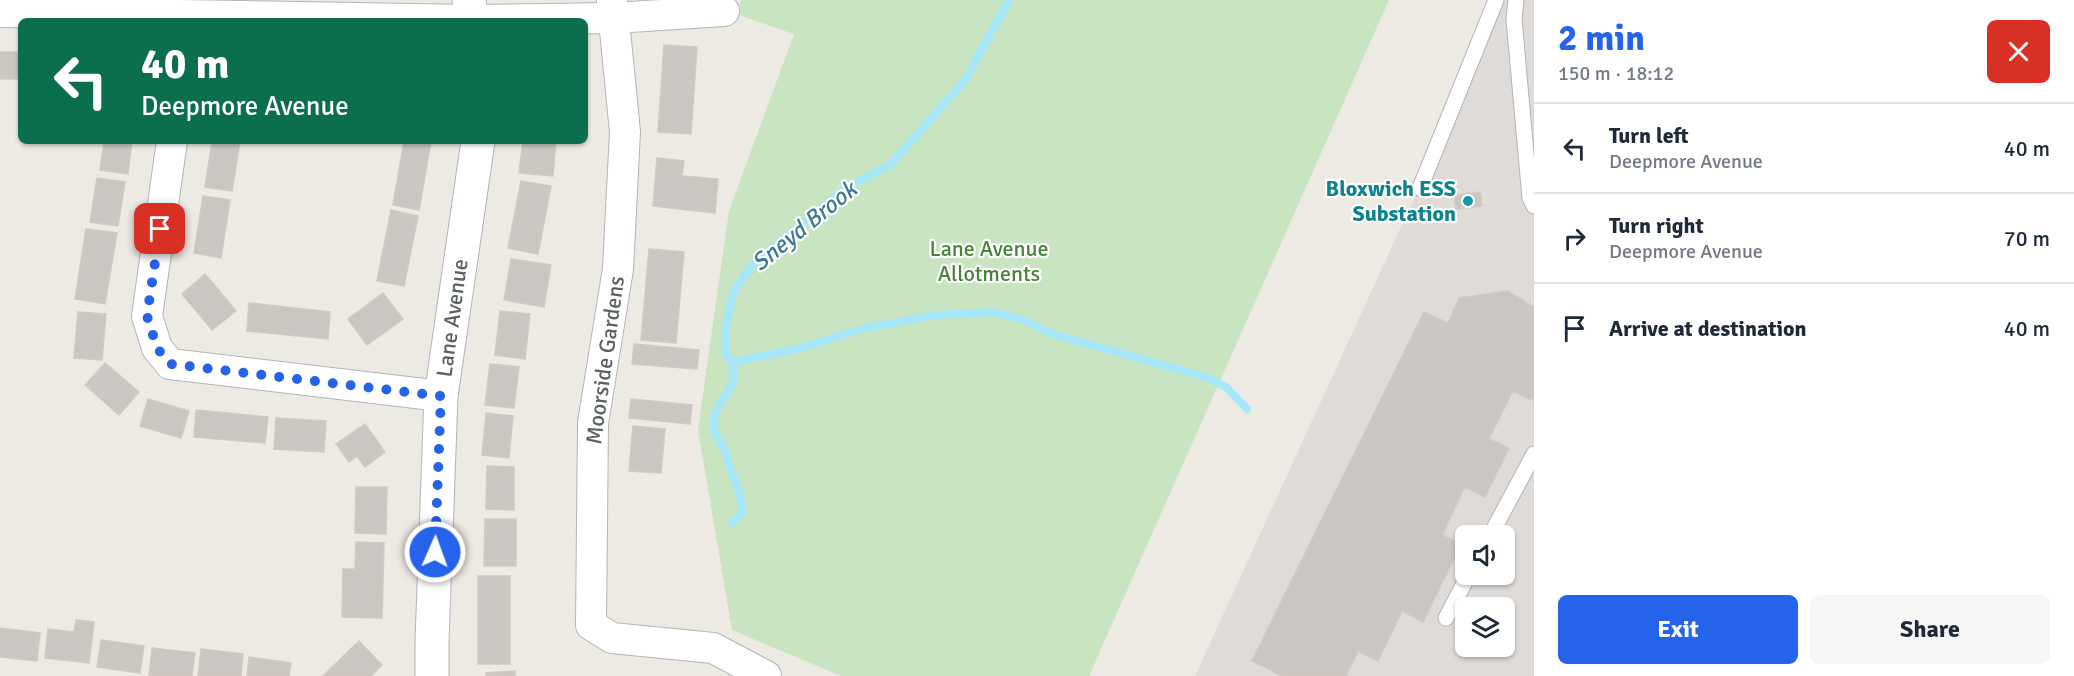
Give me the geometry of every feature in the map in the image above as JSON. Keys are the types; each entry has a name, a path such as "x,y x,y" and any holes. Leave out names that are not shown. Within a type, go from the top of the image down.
{"street":[{"path":"0,12 471,14 613,9 724,11"},
{"name":"Moorside Gardens","path":"613,9 625,132 618,269 593,423 591,625 612,638 713,648 766,676"},
{"path":"172,144 147,316 157,348 170,364 441,396"},
{"name":"Lane Avenue","path":"432,676 441,396 478,144"}],"lane":[{"path":"1420,188 1496,0"},
{"path":"1516,0 1515,31 1530,198 1534,206"},
{"path":"1496,525 1534,454"},
{"path":"1446,618 1464,585"}],"shaded area":[{"path":"1505,0 1534,0 1534,676 1195,676"}],"green space":[{"name":"Lane Avenue Allotments","path":"741,0 1389,0 1089,676 841,676 732,630 698,430 729,211 794,34 739,15"}],"building":[{"path":"664,45 697,47 691,134 658,132"},
{"path":"0,52 18,52 18,79 0,79"},
{"path":"104,144 132,144 128,174 100,170"},
{"path":"212,144 240,144 232,191 205,187"},
{"path":"403,144 430,144 419,210 393,205"},
{"path":"523,144 556,144 553,176 519,173"},
{"path":"657,158 684,161 682,176 718,179 715,213 653,206"},
{"path":"97,178 125,182 118,226 90,222"},
{"path":"521,181 551,186 538,254 508,248"},
{"name":"Bloxwich ESS Substation","path":"1480,192 1482,206 1456,209 1454,195"},
{"path":"203,196 230,200 221,258 194,253"},
{"path":"391,210 418,216 404,286 377,281"},
{"path":"86,229 117,233 105,304 75,299"},
{"path":"649,249 684,252 676,343 641,340"},
{"path":"511,259 551,265 544,307 504,300"},
{"path":"205,274 236,311 212,330 182,294"},
{"path":"1507,291 1534,307 1534,396 1532,400 1513,391 1489,439 1509,448 1485,497 1465,487 1442,535 1455,541 1455,556 1423,622 1402,611 1378,661 1358,651 1346,676 1282,676 1252,661 1424,312 1448,323 1459,298"},
{"path":"383,293 403,319 367,345 348,319"},
{"path":"249,303 330,312 328,339 247,331"},
{"path":"500,311 530,314 525,359 495,355"},
{"path":"78,312 106,314 102,360 74,358"},
{"path":"634,344 699,350 697,369 632,364"},
{"path":"105,363 139,392 119,415 85,385"},
{"path":"490,364 519,367 514,408 485,405"},
{"path":"148,399 189,411 181,438 140,426"},
{"path":"631,399 692,405 690,424 629,418"},
{"path":"196,410 268,417 265,443 194,437"},
{"path":"486,413 513,416 509,458 482,455"},
{"path":"276,418 326,421 324,452 274,449"},
{"path":"365,424 385,452 365,467 357,456 349,462 336,444"},
{"path":"633,426 665,429 661,473 629,471"},
{"path":"487,466 514,467 514,510 486,509"},
{"path":"356,487 387,487 386,534 355,533"},
{"path":"485,519 516,519 516,566 484,566"},
{"path":"356,542 384,543 382,618 342,617 343,569 355,569"},
{"path":"478,576 510,576 510,664 478,664"},
{"path":"76,620 94,622 89,663 45,658 48,629 74,632"},
{"path":"0,628 40,633 37,661 0,657"},
{"path":"101,640 144,646 140,673 97,667"},
{"path":"359,641 382,665 371,676 323,676"},
{"path":"152,648 195,653 192,676 149,676"},
{"path":"201,649 243,654 241,676 198,676"},
{"path":"249,657 291,663 289,676 247,676"},
{"path":"515,671 515,676 486,676 486,673"}],"waterway":[{"name":"Sneyd Brook","path":"732,523 742,513 741,501 725,450 714,429 714,418 732,383 734,374 732,364 725,352 726,325 733,293 751,266 844,189 890,165 965,80 1009,0"},
{"path":"733,362 797,349 865,328 935,315 993,312 1021,319 1052,334 1206,377 1226,387 1247,409"}],"place":[{"name":"Bloxwich ESS Substation","path":"1468,201"}],"route":[{"path":"160,229 147,316 157,348 170,364 441,396 435,552"}]}
